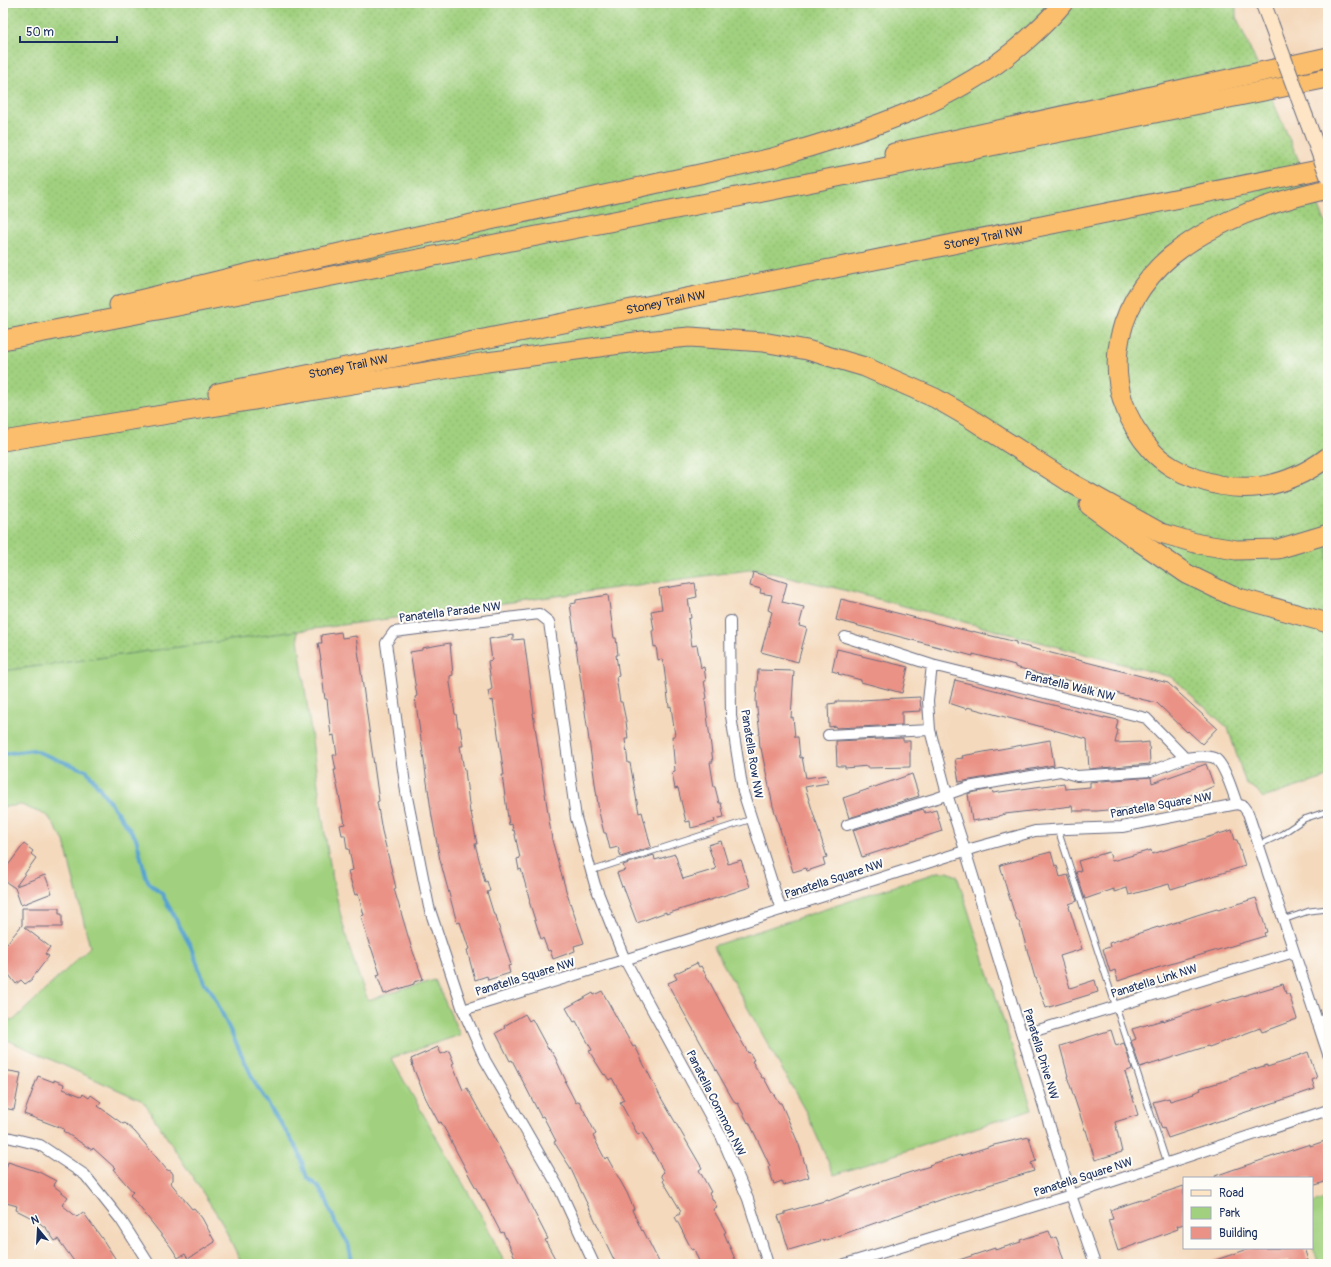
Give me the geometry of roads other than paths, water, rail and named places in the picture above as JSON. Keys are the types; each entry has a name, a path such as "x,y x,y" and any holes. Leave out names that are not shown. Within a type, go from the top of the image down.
{"highway":[{"path":"3,334 258,271 772,158 831,141 899,117 968,83 996,65 1018,48 1058,10 1063,3"},
{"path":"773,190 895,152 1328,57"},
{"path":"3,340 773,190 1325,79"},
{"name":"Stoney Trail NW","path":"3,437 1328,168"},
{"path":"1328,189 1247,213 1216,227 1191,242 1171,257 1155,272 1133,304 1119,341 1117,356 1120,394 1127,414 1137,432 1152,452 1184,475 1213,485 1241,488 1258,487 1275,484 1296,476 1317,466 1328,457"},
{"path":"3,441 488,362 643,340 690,337 762,342 807,350 865,367 935,398 968,417 1071,483 1161,533 1199,544 1236,550 1278,549 1328,534"},
{"path":"1071,483 1075,494 1134,538 1187,574 1232,596 1328,623"}],"main road":[{"path":"1263,3 1328,177"}],"street":[{"name":"Panatella Parade NW","path":"463,1010 429,907 406,792 386,643 394,632 539,614 548,622 576,818 595,885 625,960"},
{"name":"Panatella Row NW","path":"730,621 731,716 743,792 781,910"},
{"name":"Panatella Walk NW","path":"845,638 932,665 1146,718 1185,758"},
{"path":"932,665 928,701 930,730 947,794 965,850"},
{"path":"828,735 930,730"},
{"path":"847,825 968,787 1060,771 1077,776 1151,771 1185,758 1205,756 1216,759 1228,778 1237,804 1243,806 1248,813 1328,1054"},
{"name":"Panatella Square NW","path":"463,1010 625,960 965,850 1035,831 1122,827 1237,804"},
{"name":"Panatella Drive NW","path":"965,850 1070,1195 1095,1264"},
{"name":"Panatella Link NW","path":"1022,1035 1294,952"},
{"name":"Panatella Common NW","path":"625,960 722,1138 748,1199 768,1264"},
{"path":"463,1010 485,1060 559,1188 594,1264"},
{"path":"1317,1022 1328,1019"},
{"name":"Panatella Square NW","path":"845,1264 1070,1195 1328,1110"},
{"path":"3,1136 40,1145 85,1175 121,1220 149,1264"}],"lane":[{"path":"1259,845 1282,834 1304,819 1328,811"},
{"path":"591,871 752,819"},
{"path":"1058,830 1167,1163"},
{"path":"1283,920 1309,911 1328,909"}],"waterway":[{"path":"3,754 33,750 87,771 136,838 146,877 150,884 162,894 191,947 204,982 212,992 256,1085 299,1152 307,1178 318,1186 327,1201 335,1222 348,1243 353,1264"}]}
